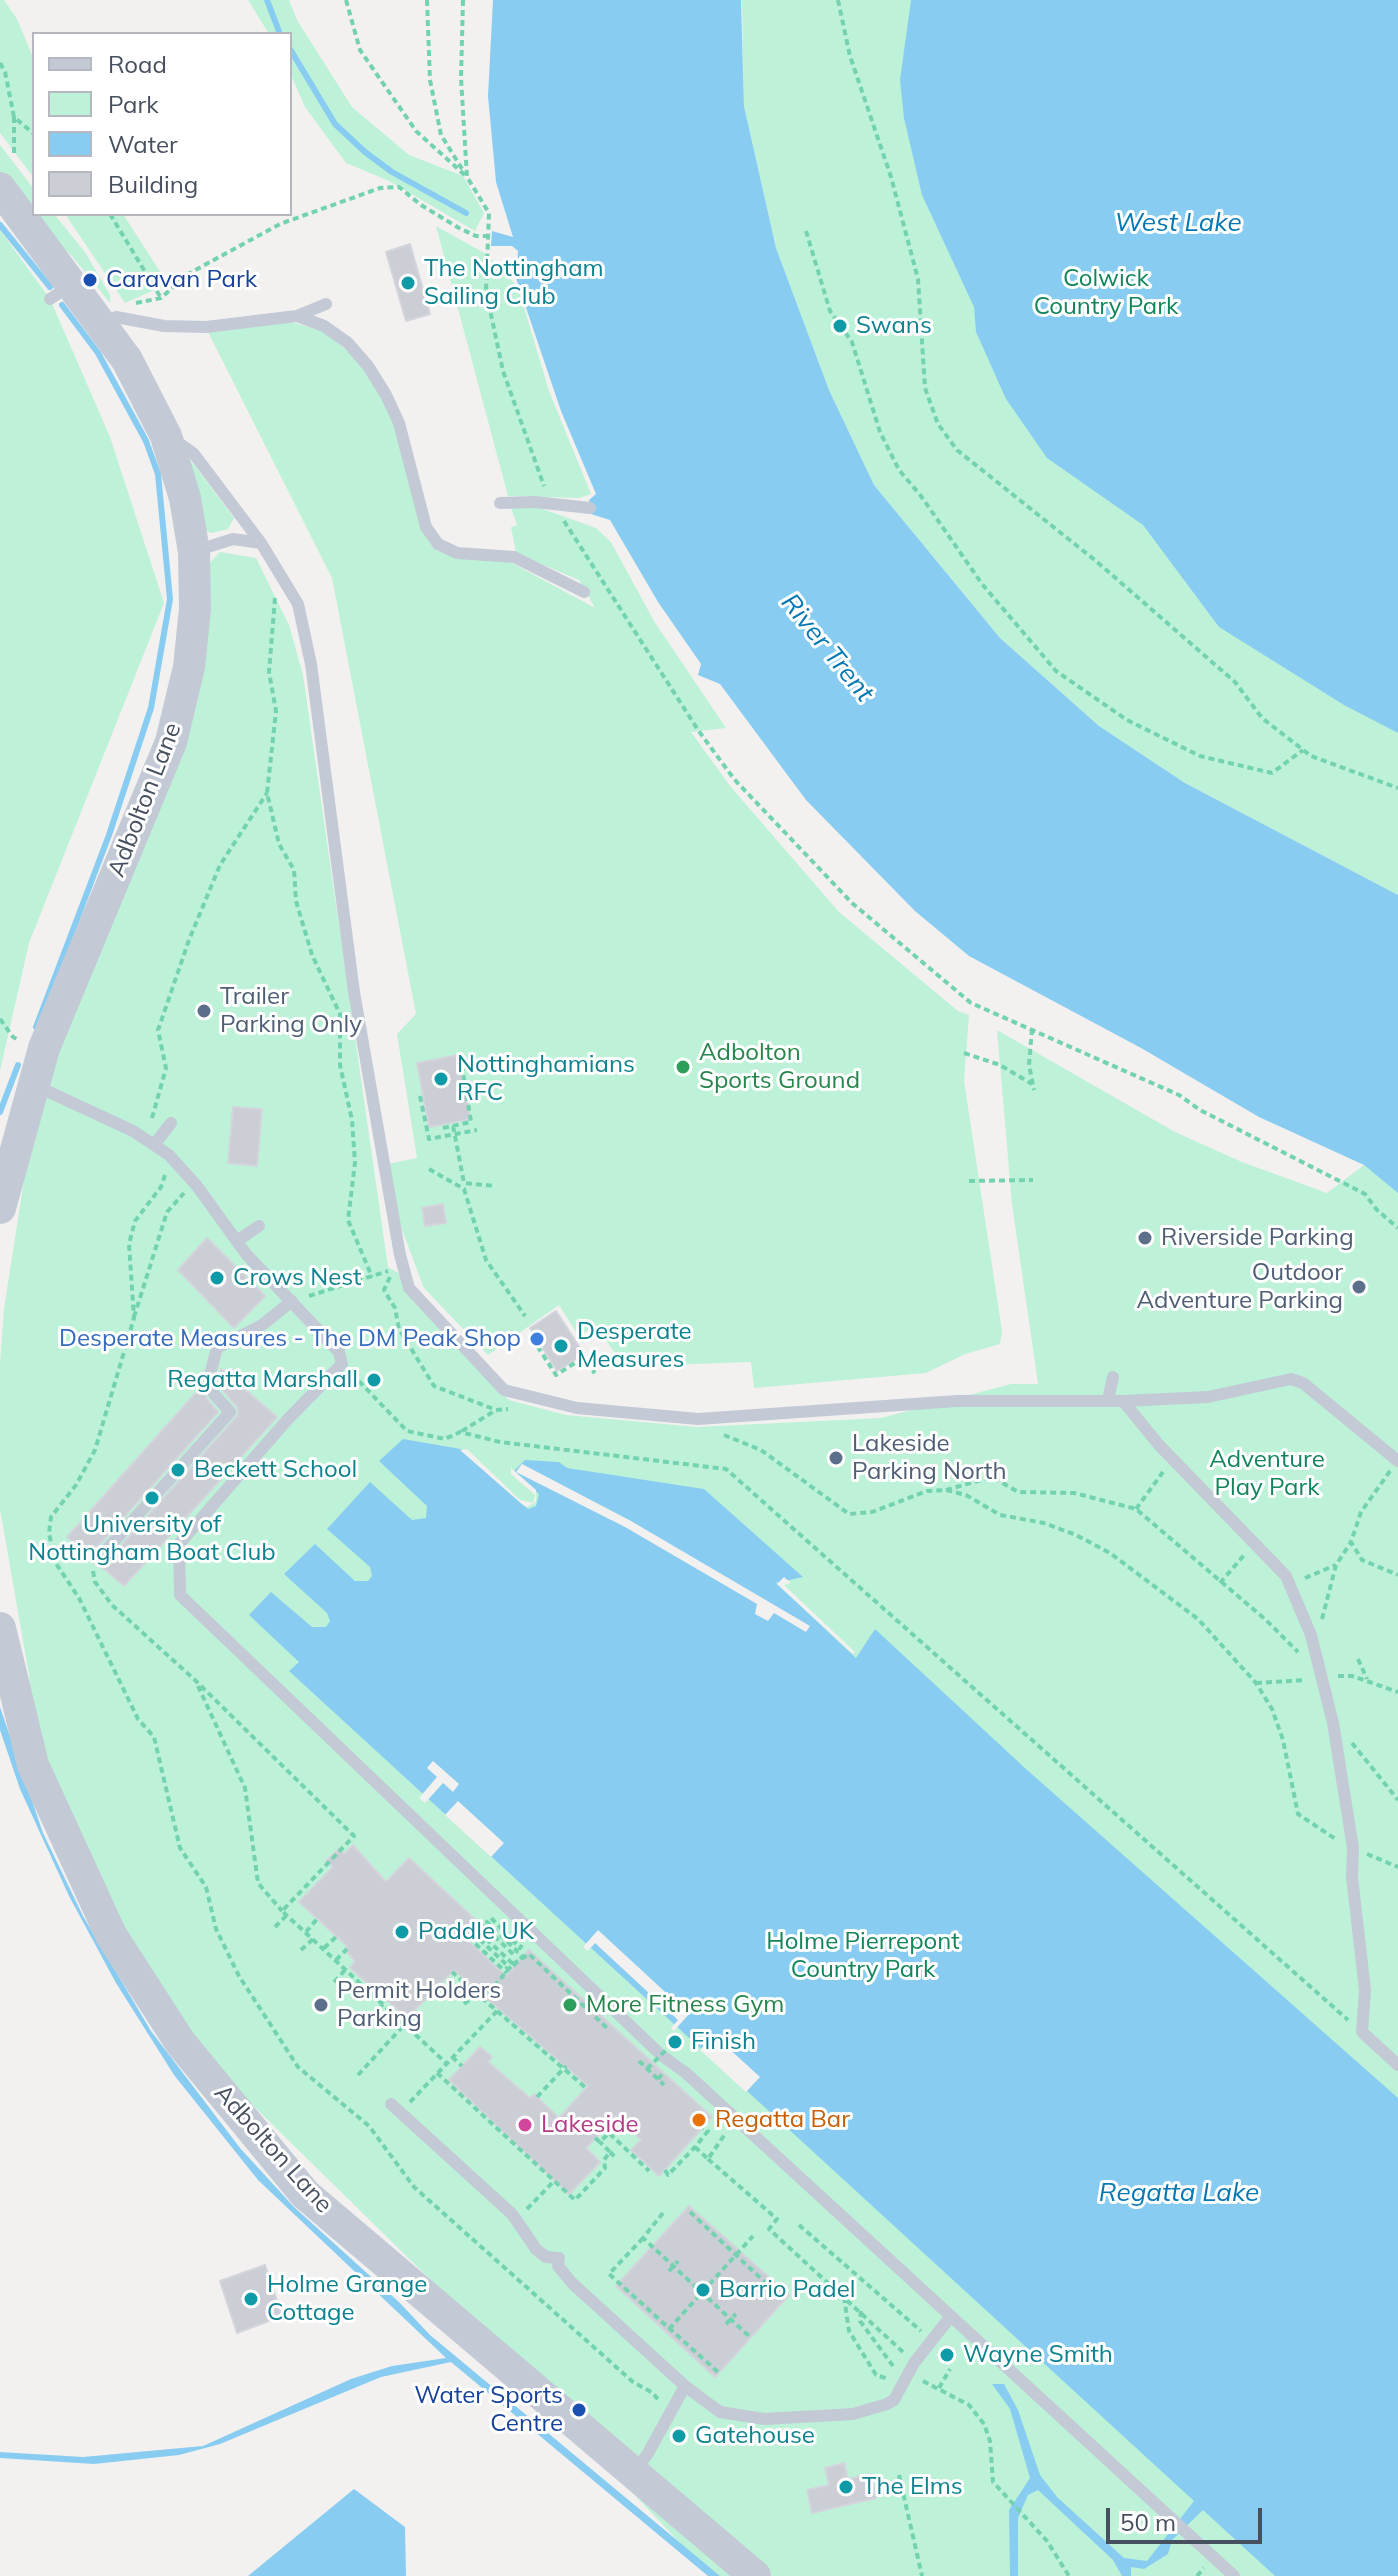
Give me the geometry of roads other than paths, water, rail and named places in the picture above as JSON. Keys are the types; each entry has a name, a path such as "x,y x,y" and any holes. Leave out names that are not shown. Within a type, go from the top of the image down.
{"street":[{"name":"Adbolton Lane","path":"0,188 62,291 115,315 127,360 166,436 185,498 194,552 195,609 189,667 171,742 145,810 66,990 34,1085 0,1208"},
{"name":"Adbolton Lane","path":"0,1628 33,1765 111,1935 180,2042 305,2194 755,2576"}],"lane":[{"path":"115,315 164,326 206,327 297,316 326,304"},
{"path":"297,316 324,326 348,343 368,366 399,423 426,527 438,544 457,553 514,557 584,592"},
{"path":"166,436 194,454 261,543 298,604 305,632 354,992 376,1125 409,1288 504,1390 577,1408 673,1419 957,1401 1123,1401 1214,1396 1291,1379 1303,1383 1398,1460"},
{"path":"500,503 535,502 590,508"},
{"path":"194,552 233,539 261,543"},
{"path":"34,1085 150,1143 171,1158 194,1182 237,1241 339,1352 342,1364 288,1419 179,1544 180,1595 661,2055 686,2073 1234,2576"},
{"path":"150,1143 171,1123"},
{"path":"237,1241 259,1226"},
{"path":"98,1559 230,1412 214,1394 209,1378 217,1348 262,1325 292,1301"},
{"path":"1108,1400 1113,1377"},
{"path":"1123,1401 1253,1545 1286,1576 1314,1644 1333,1723 1353,1848 1352,1877 1365,1990 1362,2032 1398,2065"},
{"path":"396,2108 517,2219 536,2249 546,2257 559,2258 558,2266 572,2283 685,2386 720,2412 764,2419 853,2414 887,2404 894,2400 914,2363 951,2316"},
{"path":"634,2471 671,2414 685,2386"}],"water":[{"name":"River Trent","path":"493,0 741,0 744,106 776,248 829,390 874,485 1000,638 1099,726 1185,783 1398,895 1398,1193 1364,1165 1259,1117 1141,1048 969,956 915,911 806,800 720,684 698,675 701,664 658,602 610,520 591,514 589,500 596,494 561,411 516,278 518,251 512,246 491,246 492,231 513,237 496,182 488,96"},
{"name":"West Lake","path":"911,0 1398,0 1398,733 1344,705 1219,627 1143,525 1047,458 1006,399 976,332 974,307 922,195 904,118 900,80"},
{"name":"Regatta Lake","path":"403,1439 461,1449 528,1509 536,1506 539,1494 514,1471 525,1460 559,1462 567,1468 704,1489 803,1577 776,1583 856,1658 875,1629 1026,1769 1398,2098 1398,2576 1275,2576 1203,2510 1172,2540 1168,2554 1144,2569 1131,2567 1131,2576 1122,2576 1113,2560 1038,2490 1028,2495 1018,2518 1018,2576 1010,2576 1009,2510 1030,2478 1010,2409 992,2384 1004,2384 1018,2410 1040,2475 1057,2497 1124,2558 1147,2561 1194,2501 289,1671 299,1662 249,1615 271,1592 312,1627 326,1627 330,1621 327,1613 284,1574 315,1544 355,1581 368,1581 372,1576 370,1567 327,1529 370,1482 412,1520 426,1518 427,1506 379,1461"},
{"path":"0,1707 43,1833 83,1916 151,2031 240,2148 294,2207 400,2303 430,2335 720,2576 708,2576 451,2362 381,2377 220,2444 179,2455 94,2464 0,2458 0,2452 83,2457 203,2446 351,2379 392,2366 446,2358 258,2180 174,2075 116,1983 69,1896 20,1789 0,1730"},
{"path":"354,2489 405,2527 406,2576 248,2576"}],"waterway":[{"path":"267,0 279,32"},
{"path":"292,52 335,124 365,152 392,172 466,213"},
{"path":"0,225 50,287"},
{"path":"36,1027 109,835 151,708 170,599 158,474 146,441 98,353 62,305"},
{"path":"0,1112 18,1065"}],"place":[{"name":"Caravan Park","path":"90,280"},
{"name":"The Nottingham Sailing Club","path":"408,283"},
{"name":"Swans","path":"840,326"},
{"name":"Trailer Parking Only","path":"204,1011"},
{"name":"Adbolton Sports Ground","path":"683,1067"},
{"name":"Nottinghamians RFC","path":"441,1079"},
{"name":"Riverside Parking","path":"1145,1238"},
{"name":"Crows Nest","path":"217,1278"},
{"name":"Outdoor Adventure Parking","path":"1359,1287"},
{"name":"Desperate Measures - The DM Peak Shop","path":"537,1339"},
{"name":"Desperate Measures","path":"561,1346"},
{"name":"Regatta Marshall","path":"374,1380"},
{"name":"Lakeside Parking North","path":"836,1458"},
{"name":"Beckett School","path":"178,1470"},
{"name":"University of Nottingham Boat Club","path":"152,1498"},
{"name":"Paddle UK","path":"402,1932"},
{"name":"Permit Holders Parking","path":"321,2005"},
{"name":"More Fitness Gym","path":"570,2005"},
{"name":"Finish","path":"675,2042"},
{"name":"Regatta Bar","path":"699,2120"},
{"name":"Lakeside","path":"525,2125"},
{"name":"Barrio Padel","path":"703,2290"},
{"name":"Holme Grange Cottage","path":"251,2299"},
{"name":"Wayne Smith","path":"947,2355"},
{"name":"Water Sports Centre","path":"579,2410"},
{"name":"Gatehouse","path":"679,2436"},
{"name":"The Elms","path":"846,2487"}],"park label":[{"name":"Colwick Country Park","path":"1106,293"},
{"name":"Adventure Play Park","path":"1267,1474"},
{"name":"Holme Pierrepont Country Park","path":"863,1956"}]}
